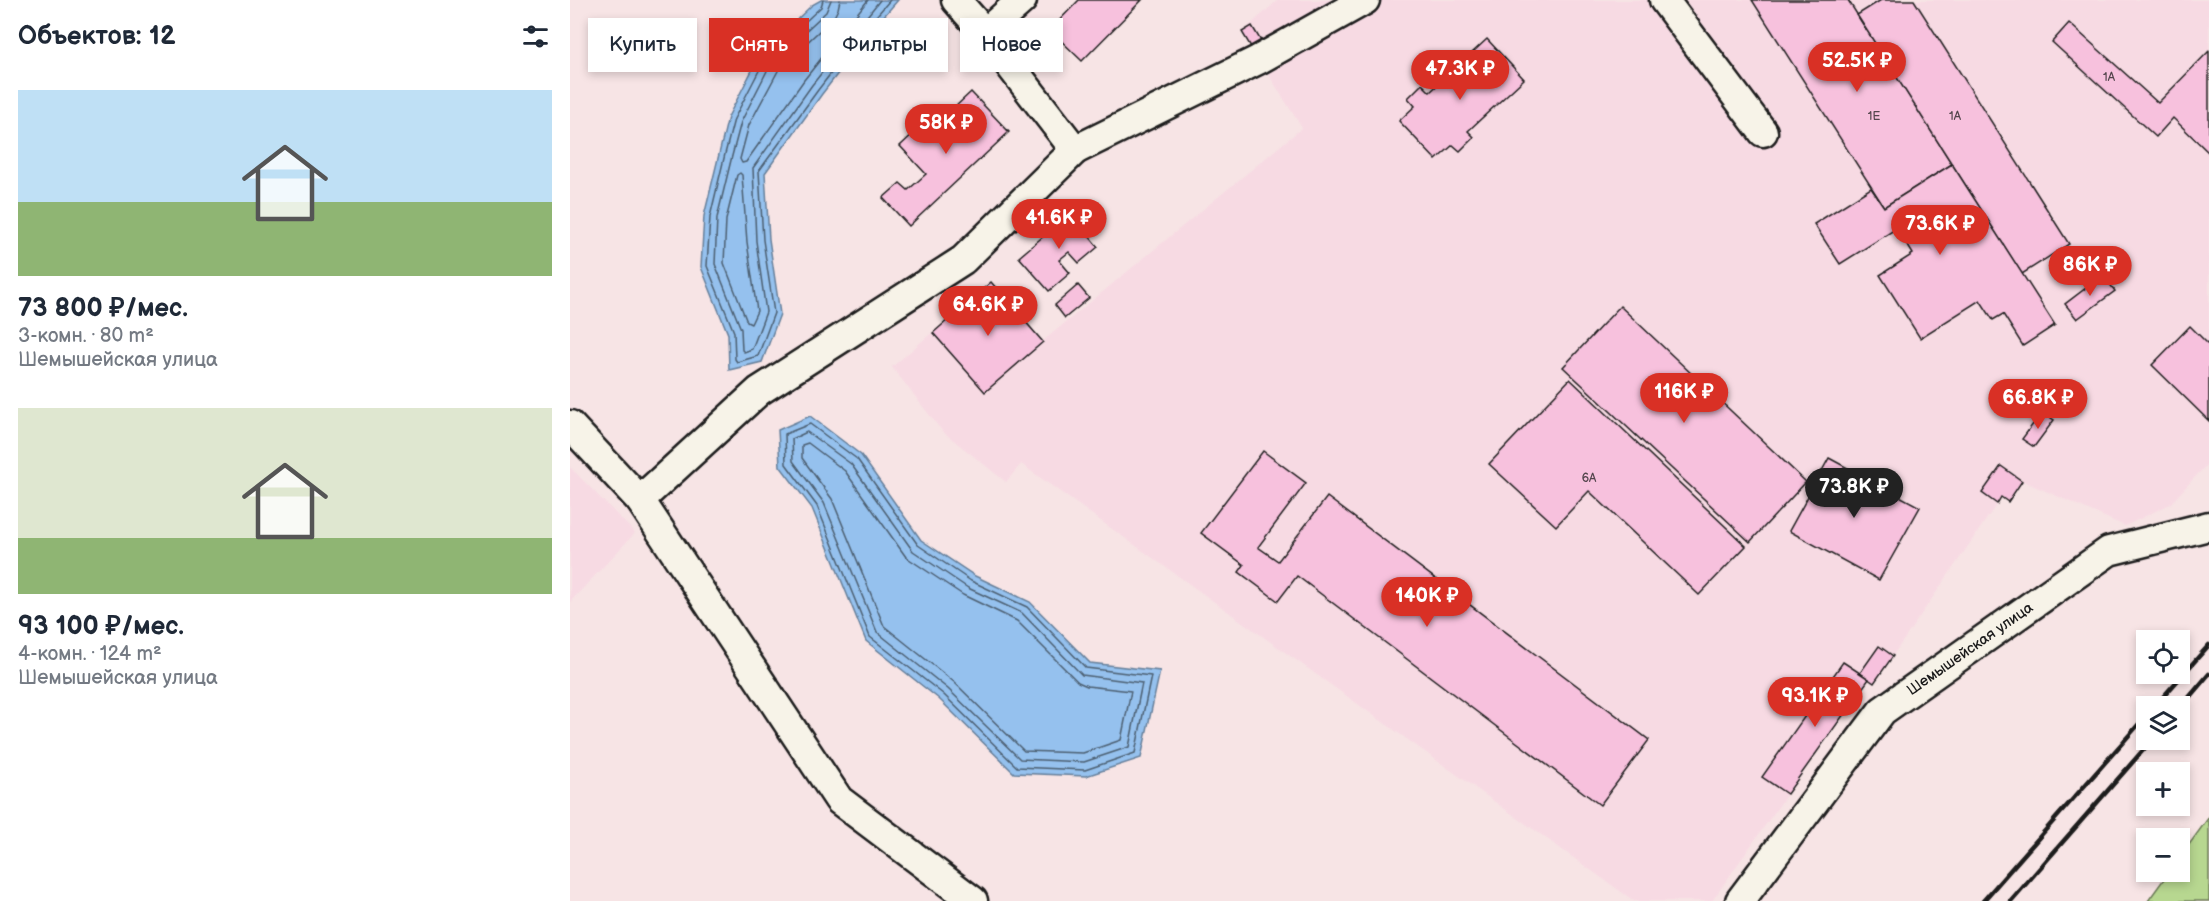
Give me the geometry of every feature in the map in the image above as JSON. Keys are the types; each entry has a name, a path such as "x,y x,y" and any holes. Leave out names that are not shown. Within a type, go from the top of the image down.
{"street":[{"path":"956,0 972,18"},
{"path":"1002,18 1022,0"},
{"path":"640,500 759,391 963,260 1075,150 1258,60 1365,0"},
{"path":"1664,0 1763,132"},
{"path":"1015,72 1075,150"},
{"path":"570,425 640,500 839,800 973,901"},
{"name":"Шемышейская улица","path":"1740,901 1882,711 2109,551 2209,526"}],"shaded area":[{"path":"1278,0 2209,0 2209,462 2170,504 2125,526 2023,481 2008,502 2001,498 1874,683 1868,679 1712,901 1634,901 1021,464 1006,482 942,431 892,367 991,282 1043,341 1302,128 1242,32"},
{"path":"570,467 635,533 570,602"}],"green space":[{"path":"2209,817 2209,901 2148,901 2162,882 2190,882 2190,843"}],"water":[{"path":"821,0 898,0 882,18 821,18 821,72 839,72 765,173 769,239 780,314 762,362 729,370 728,334 701,267 704,216 728,117 751,72 809,72 809,18 798,18"},
{"path":"810,416 861,455 921,540 975,576 1030,602 1090,663 1160,671 1141,758 1086,776 1014,773 939,699 866,641 812,508 780,466 778,430"}],"building":[{"path":"1079,0 1142,0 1082,61 1063,43 1062,18"},
{"path":"1752,0 1848,0 1952,164 1884,207"},
{"path":"1881,0 1914,0 2069,244 2022,274 1857,15"},
{"path":"2069,23 2158,103 2209,51 2209,153 2173,118 2156,137 2052,42"},
{"path":"1252,26 1261,41 1251,47 1242,32"},
{"path":"1487,39 1524,79 1468,131 1474,137 1460,151 1453,145 1436,160 1399,121 1415,106 1408,98 1422,84 1430,92"},
{"path":"971,92 1009,132 909,226 883,198 900,183 908,190 926,174 900,146 917,130 923,137"},
{"path":"1952,164 2055,325 2023,346 2003,314 1993,320 1980,300 1920,338 1880,275 1913,254 1897,228 1840,264 1814,224 1871,188 1884,207"},
{"path":"1073,211 1092,232 1088,235 1098,247 1079,263 1069,252 1059,260 1070,273 1049,291 1019,257"},
{"path":"2103,275 2115,291 2077,319 2065,304"},
{"path":"991,282 1043,342 985,392 933,333"},
{"path":"1078,285 1089,298 1065,318 1055,305"},
{"path":"1620,306 1806,482 1750,542 1563,367"},
{"path":"2190,326 2209,345 2209,421 2152,365"},
{"path":"1570,379 1746,546 1699,595 1589,491 1556,526 1489,464"},
{"path":"2042,412 2054,420 2034,447 2022,439"},
{"path":"1263,451 1306,483 1258,547 1278,561 1327,497 1649,740 1600,805 1297,576 1278,601 1239,572 1244,565 1201,533"},
{"path":"1829,458 1920,507 1879,580 1789,531"},
{"path":"2001,466 2022,481 2008,502 2001,497 1997,504 1982,493"},
{"path":"1879,646 1893,656 1874,683 1860,673"},
{"path":"1843,662 1869,679 1787,794 1762,777"}],"railway":[{"path":"2164,696 2209,645"},
{"path":"2190,696 2209,674"},
{"path":"1983,901 2136,727"},
{"path":"2011,901 2143,750"}]}
